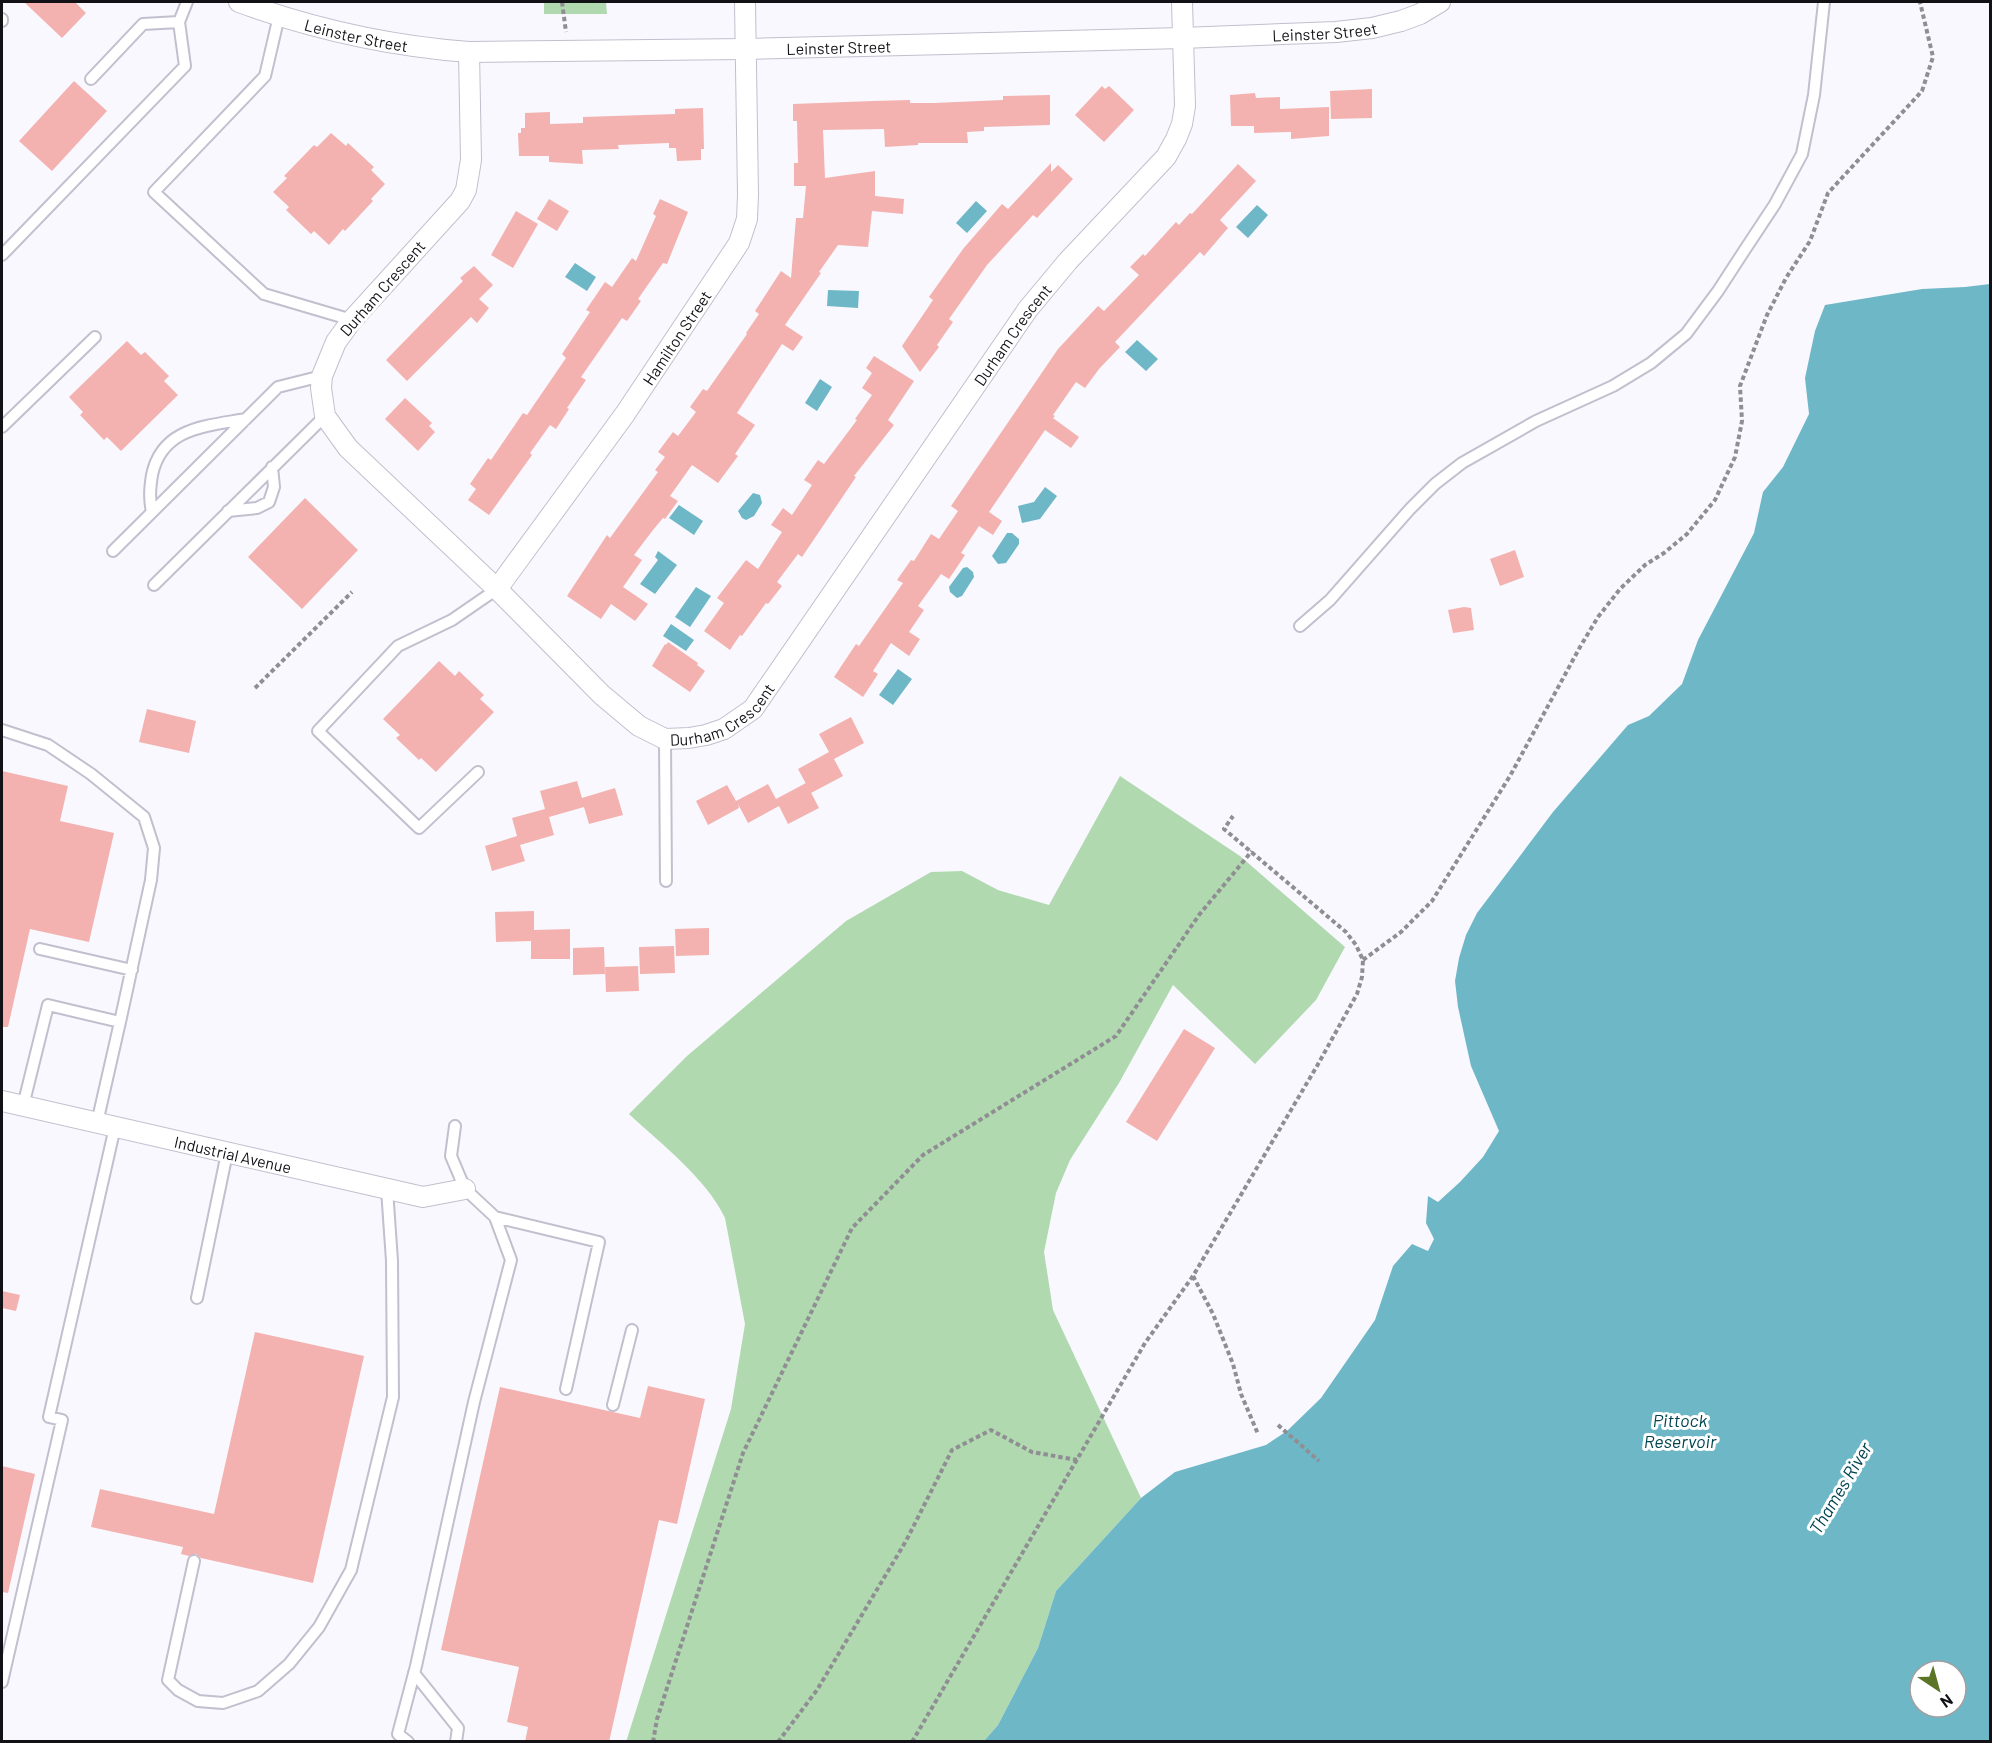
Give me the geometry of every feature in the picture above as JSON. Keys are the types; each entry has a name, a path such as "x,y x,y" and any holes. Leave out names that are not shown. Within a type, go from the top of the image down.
{"street":[{"name":"Leinster Street","path":"239,2 279,16 366,39 446,51 469,52 747,49 1326,33 1372,28 1420,14 1440,2"},
{"name":"Hamilton Street","path":"497,589 625,414 740,243 747,219 748,195 745,2"},
{"name":"Durham Crescent","path":"469,52 471,160 466,190 460,201 352,320 336,342 322,376 321,388 325,416 348,448 497,589 602,695 639,726 665,739 689,738 724,729 753,709 1028,309 1068,261 1166,157 1182,124 1185,106 1182,2"},
{"name":"Industrial Avenue","path":"2,1101 423,1197 465,1189"}],"lane":[{"path":"2,255 185,66 179,22 187,2"},
{"path":"1300,626 1330,600 1410,508 1462,463 1536,421 1613,386 1651,363 1686,334 1744,251 1802,154 1814,95 1824,2"},
{"path":"279,16 264,76 154,192 264,294 352,320"},
{"path":"91,79 143,24 179,22"},
{"path":"2,427 95,337"},
{"path":"113,551 278,387 322,376"},
{"path":"154,585 325,416"},
{"path":"152,512 149,493 153,471 158,456 168,443 200,426 246,419"},
{"path":"228,511 258,508 268,502 274,487 272,467"},
{"path":"478,772 419,828 318,731 398,646 452,620 497,589"},
{"path":"2,730 48,745 91,774 144,817 154,848 150,880 120,1022 106,1125 49,1417 62,1420 2,1682"},
{"path":"665,739 666,881"},
{"path":"40,949 132,970"},
{"path":"23,1106 48,1005 120,1022"},
{"path":"408,1742 398,1734 414,1673 474,1402 511,1260 495,1217 465,1189 451,1156 455,1126"},
{"path":"197,1298 227,1153"},
{"path":"194,1562 168,1680 178,1690 198,1701 223,1703 258,1691 290,1665 319,1627 351,1570 393,1397 392,1261 387,1189"},
{"path":"495,1217 598,1242 566,1389"},
{"path":"613,1405 632,1330"},
{"path":"414,1673 458,1728 456,1742"}],"path":[{"path":"562,2 568,51"},
{"path":"1363,960 1401,932 1432,901 1510,776 1580,647 1605,608 1620,589 1645,565 1687,534 1715,500 1735,457 1742,421 1740,386 1767,315 1786,278 1810,241 1828,193 1922,91 1933,57 1920,2"},
{"path":"255,688 352,592"},
{"path":"912,1742 1145,1343 1193,1276 1357,994 1362,977 1363,960 1356,945 1346,932 1224,829 1233,816"},
{"path":"653,1742 657,1719 743,1453 852,1228 923,1155 1116,1036 1199,915 1252,851"},
{"path":"1193,1276 1213,1314 1233,1364 1241,1394 1258,1434"},
{"path":"1278,1425 1319,1461"},
{"path":"778,1742 817,1690 906,1541 952,1450 991,1430 1032,1452 1077,1460"}],"green space":[{"path":"544,2 606,2 607,14 544,14"},
{"path":"1120,776 1240,856 1345,947 1316,1000 1255,1064 1173,985 1119,1083 1070,1160 1056,1193 1044,1252 1053,1310 1141,1498 1056,1591 1038,1648 998,1725 984,1741 626,1742 731,1409 745,1324 725,1218 717,1203 695,1175 629,1114 687,1056 846,921 931,872 962,871 998,890 1049,905"}],"water":[{"path":"976,201 987,211 967,233 956,223"},
{"path":"1257,205 1268,215 1248,238 1236,227"},
{"path":"575,263 596,277 587,291 565,277"},
{"name":"Pittock Reservoir","path":"1990,284 1990,1741 984,1741 998,1725 1038,1648 1056,1591 1141,1498 1175,1472 1266,1445 1287,1431 1321,1398 1375,1320 1393,1266 1412,1244 1428,1251 1434,1239 1426,1223 1428,1196 1438,1202 1460,1182 1483,1157 1499,1131 1471,1066 1458,1007 1455,981 1466,935 1477,913 1553,812 1628,725 1649,716 1682,684 1698,640 1754,533 1763,492 1783,467 1809,414 1805,378 1815,331 1825,305 1922,289"},
{"path":"828,290 859,291 858,308 827,306"},
{"path":"1137,340 1158,359 1146,371 1125,352"},
{"path":"820,379 832,387 817,411 805,403"},
{"path":"1045,487 1057,496 1040,519 1022,523 1018,506 1034,502"},
{"path":"753,493 760,495 762,503 754,516 746,520 738,511"},
{"path":"679,505 703,521 694,535 669,518"},
{"path":"1007,533 1012,533 1019,539 1019,544 1006,563 998,564 992,556"},
{"path":"658,551 677,565 655,594 640,584 658,560 655,557"},
{"path":"967,567 973,572 974,577 962,596 957,598 950,592 949,587 963,568"},
{"path":"696,587 711,596 690,627 675,617"},
{"path":"671,624 694,640 686,651 663,636"},
{"path":"898,669 912,679 893,705 879,695"}],"building":[{"path":"24,2 75,2 86,13 62,38"},
{"path":"74,81 107,111 52,171 19,141"},
{"path":"1102,86 1105,89 1109,86 1134,110 1104,142 1075,115"},
{"path":"1372,89 1372,118 1331,119 1330,91"},
{"path":"1255,93 1256,98 1280,97 1280,109 1329,107 1329,136 1291,139 1291,132 1254,133 1254,126 1231,126 1230,95"},
{"path":"1050,95 1050,125 984,127 984,131 967,132 968,143 918,143 918,145 885,147 884,129 823,130 825,178 875,171 875,196 904,199 903,214 872,211 868,247 838,245 785,325 803,337 793,351 782,344 737,413 755,425 735,454 738,456 718,483 692,465 670,496 678,501 634,555 642,560 623,587 648,604 635,621 611,604 601,619 567,596 607,535 610,538 658,472 655,470 665,457 658,452 673,432 678,436 696,412 690,407 703,389 707,391 747,334 759,314 755,311 781,271 791,278 796,218 803,218 806,186 794,186 794,163 798,163 797,121 793,121 793,104 910,100 910,103 934,103 1003,100 1003,96"},
{"path":"703,108 704,149 701,149 701,160 677,161 676,148 669,148 669,143 618,145 619,149 582,150 583,164 549,162 549,156 519,156 518,133 521,133 521,128 525,128 525,113 550,112 550,124 583,123 583,117 675,114 675,109"},
{"path":"331,133 346,146 348,143 374,167 371,170 385,184 371,199 373,201 329,245 314,231 311,234 286,210 289,207 273,192 287,178 284,176 314,145 317,147"},
{"path":"1051,163 1051,172 1058,165 1073,179 1037,218 1033,215 987,265 949,319 953,322 937,345 939,347 920,372 902,346 933,300 929,297 963,249 1002,204 1008,209"},
{"path":"1238,164 1256,181 1220,220 1228,228 1204,256 1200,252 1115,342 1120,347 1085,388 1076,382 1053,418 1079,437 1071,448 1045,430 989,512 1002,521 993,535 979,526 961,553 965,555 949,579 941,574 918,606 924,610 909,632 920,639 909,656 891,643 873,671 878,674 863,697 834,677 856,644 859,646 903,583 897,580 911,560 914,561 931,534 939,539 958,511 951,506 1058,349 1098,306 1104,311 1139,275 1130,267 1143,254 1145,256 1176,222 1179,225 1190,213 1192,214"},
{"path":"549,199 569,211 557,231 537,219"},
{"path":"660,199 688,212 667,264 663,263 638,299 641,301 627,321 622,318 581,377 586,380 556,429 550,425 530,453 532,455 489,515 468,500 476,489 470,484 488,458 491,460 523,413 527,415 566,358 562,354 590,312 586,310 605,282 612,287 632,258 636,261 656,216 653,214"},
{"path":"516,211 538,224 513,268 491,255"},
{"path":"474,266 493,285 479,299 489,308 477,323 471,317 407,381 386,360 463,281 460,278"},
{"path":"127,341 141,355 145,352 169,376 164,381 178,395 121,451 107,437 104,440 80,415 83,412 69,397"},
{"path":"874,356 914,381 888,420 894,425 854,476 856,477 802,557 798,554 777,582 782,586 730,650 704,631 724,603 717,598 746,560 758,569 782,532 771,525 783,508 792,515 812,485 804,480 818,460 824,464 857,420 855,419 872,395 862,388 872,373 866,368"},
{"path":"405,398 432,423 429,426 435,432 418,451 385,419"},
{"path":"305,498 358,550 302,609 248,557"},
{"path":"1515,550 1524,577 1500,586 1490,559"},
{"path":"1471,608 1474,630 1453,633 1448,610"},
{"path":"668,642 698,663 697,665 705,671 690,692 652,666"},
{"path":"439,661 455,676 459,671 484,695 480,699 494,712 436,772 421,758 419,760 396,738 400,735 383,719"},
{"path":"147,709 196,721 189,753 139,742"},
{"path":"851,717 864,743 834,759 843,776 811,793 798,769 829,752 819,734"},
{"path":"2,771 68,786 60,821 114,833 89,942 30,929 8,1027 2,1027"},
{"path":"577,781 582,798 615,788 623,815 589,824 584,807 549,817 554,835 520,845 525,861 492,871 485,846 517,836 512,818 545,809 540,791"},
{"path":"806,783 819,808 788,824 779,806 748,823 738,804 739,808 708,825 696,801 727,785 736,801 768,784 776,799"},
{"path":"534,911 534,930 570,929 570,959 531,959 531,941 496,942 495,912"},
{"path":"709,928 709,955 676,956 675,929"},
{"path":"674,946 675,973 640,974 639,947"},
{"path":"604,947 605,974 573,975 573,948"},
{"path":"638,966 639,991 606,992 605,967"},
{"path":"1184,1029 1215,1048 1157,1141 1126,1122"},
{"path":"2,1291 20,1295 16,1311 2,1308"},
{"path":"255,1332 364,1356 313,1583 201,1558 196,1554 189,1556 181,1554 183,1547 91,1527 100,1489 214,1514"},
{"path":"648,1386 705,1399 677,1524 659,1520 609,1742 525,1742 528,1727 507,1722 519,1667 441,1650 500,1387 640,1418"},
{"path":"2,1466 35,1474 8,1593 2,1592"}],"water label":[{"name":"Thames River","path":"1840,1488"}]}
